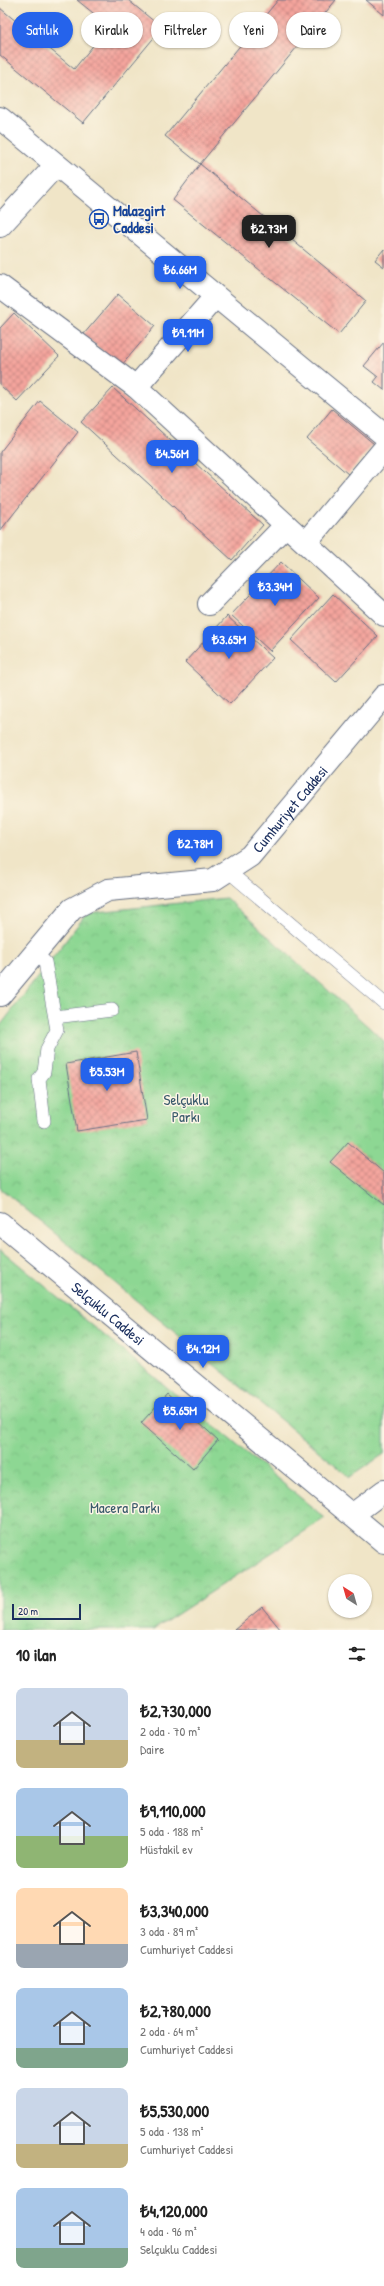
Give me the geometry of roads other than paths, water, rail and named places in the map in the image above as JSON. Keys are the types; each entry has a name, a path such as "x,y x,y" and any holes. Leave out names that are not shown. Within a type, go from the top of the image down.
{"street":[{"path":"0,118 384,435"},
{"path":"0,226 56,165"},
{"path":"0,286 136,387 384,615"},
{"path":"136,387 215,297"},
{"path":"306,542 384,450"},
{"path":"209,604 286,524"},
{"name":"Cumhuriyet Caddesi","path":"0,995 72,909 108,890 214,880 250,856 384,696"},
{"name":"Selçuklu Caddesi","path":"0,1222 384,1542"},
{"path":"352,1515 384,1491"}],"lane":[{"path":"228,870 384,1003"},
{"path":"35,953 45,962 57,1030 47,1049 44,1072 39,1080 44,1122"},
{"path":"55,1017 112,1010"}],"place":[{"name":"Malazgirt Caddesi","path":"99,219"}],"park label":[{"name":"Selçuklu Parkı","path":"186,1108"},
{"name":"Macera Parkı","path":"125,1507"}]}
